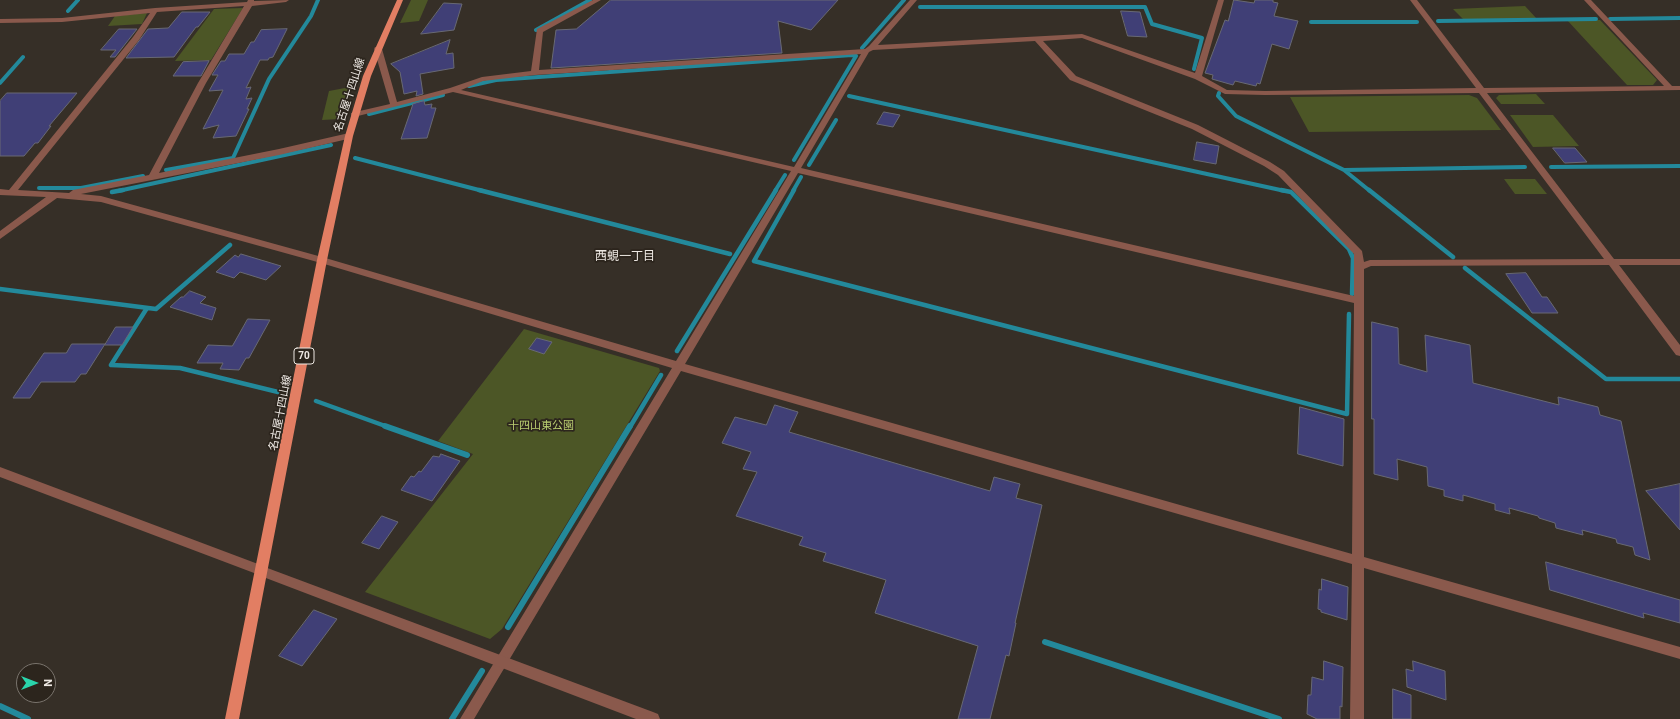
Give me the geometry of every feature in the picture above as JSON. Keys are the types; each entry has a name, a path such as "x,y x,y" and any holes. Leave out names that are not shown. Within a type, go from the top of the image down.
{"main road":[{"name":"名古屋十四山線","path":"232,719 322,260 354,114 378,49 400,0"}],"street":[{"path":"0,21 62,20 155,10 286,0"},
{"path":"535,73 540,31 598,0"},
{"path":"467,719 869,50 914,0"},
{"path":"1198,77 1221,0"},
{"path":"1413,0 1680,352"},
{"path":"1587,0 1670,88"},
{"path":"152,178 202,83 247,8 249,2"},
{"path":"12,192 136,38 155,10"},
{"path":"354,114 453,90 482,80 535,73 1082,36 1198,77 1225,92 1265,93 1680,88"},
{"path":"1037,39 1073,78 1195,127 1267,164 1281,173 1359,253 1359,561 1357,719"},
{"path":"378,49 394,104"},
{"path":"453,90 1359,301"},
{"path":"0,236 58,195 152,178 349,136"},
{"path":"0,192 101,199 322,260 678,366 1680,653"},
{"path":"1359,267 1370,263 1680,262"},
{"path":"0,472 653,719"}],"green space":[{"path":"411,0 428,0 419,21 400,23"},
{"path":"1525,6 1537,19 1464,20 1453,9"},
{"path":"243,8 211,60 175,61 214,9"},
{"path":"147,13 142,24 108,26 115,16"},
{"path":"1567,20 1600,20 1657,80 1653,85 1627,85"},
{"path":"350,87 340,119 322,120 329,91"},
{"path":"1536,94 1545,104 1501,104 1496,98 1499,95"},
{"path":"1469,95 1477,98 1501,130 1309,132 1290,97"},
{"path":"1510,115 1553,115 1579,146 1533,147"},
{"path":"1504,179 1535,179 1547,194 1515,194"},
{"name":"十四山東公園","path":"524,329 659,368 660,371 502,629 490,639 365,592 473,454 438,441"}],"building":[{"path":"611,0 838,0 811,30 778,21 782,53 551,68 556,30 576,29"},
{"path":"1234,0 1254,3 1255,0 1273,0 1273,2 1278,3 1274,16 1298,21 1289,49 1272,44 1260,84 1257,83 1256,86 1235,81 1233,85 1212,79 1213,75 1205,73 1225,20 1228,21"},
{"path":"444,3 462,4 454,30 421,34"},
{"path":"1121,11 1140,12 1147,37 1128,36"},
{"path":"182,12 210,12 198,27 196,27 174,57 126,58 148,29 168,28"},
{"path":"119,29 137,29 115,57 110,57 116,50 101,50"},
{"path":"287,29 273,57 269,58 268,60 260,60 246,88 251,87 246,99 252,98 247,109 249,109 236,136 213,138 219,125 203,129 223,90 209,91 218,75 212,75 221,61 225,61 229,54 244,54 251,42 254,42 261,30"},
{"path":"450,40 446,54 453,53 454,68 420,74 423,94 416,96 417,91 404,94 400,72 391,64"},
{"path":"209,61 201,76 173,76 183,62"},
{"path":"7,93 77,93 49,126 51,126 38,143 35,143 24,156 0,156 0,101"},
{"path":"424,101 425,105 432,104 431,108 436,108 427,138 401,139 413,104"},
{"path":"884,112 900,115 893,127 877,124"},
{"path":"1197,142 1219,146 1216,164 1194,160"},
{"path":"1553,148 1575,148 1587,162 1565,163"},
{"path":"241,254 281,266 266,280 240,272 234,278 216,272 235,255 238,257"},
{"path":"1526,273 1542,297 1547,297 1558,313 1532,313 1506,274"},
{"path":"190,291 206,297 200,303 216,308 212,320 170,307"},
{"path":"248,319 270,320 249,358 246,358 239,370 220,369 223,363 197,363 208,345 232,346"},
{"path":"1372,322 1398,328 1399,364 1427,372 1425,335 1470,345 1473,383 1559,405 1558,397 1598,407 1600,415 1621,421 1650,560 1635,555 1633,547 1617,543 1616,539 1582,530 1583,535 1556,528 1555,523 1539,518 1538,516 1509,508 1510,514 1495,510 1495,504 1463,495 1463,501 1444,496 1444,490 1428,486 1427,467 1397,459 1398,480 1374,474 1374,419 1372,419"},
{"path":"116,327 133,327 122,345 105,345"},
{"path":"537,338 552,342 544,354 529,349"},
{"path":"72,344 105,344 86,374 81,374 75,382 41,382 30,398 13,398 44,353 66,353"},
{"path":"775,405 798,412 789,432 990,491 994,477 1020,484 1016,498 1042,505 1009,656 1006,655 990,719 958,719 978,646 875,613 886,580 823,561 826,553 799,545 803,537 736,516 757,472 743,469 751,452 722,443 735,417 766,425"},
{"path":"1300,407 1344,419 1343,466 1298,454"},
{"path":"441,454 460,461 432,501 401,490 411,476 414,477 419,471 421,472 433,456 439,457"},
{"path":"1680,484 1680,530 1646,491"},
{"path":"382,516 398,522 379,549 362,543"},
{"path":"1546,562 1680,600 1680,623 1643,613 1644,618 1550,590"},
{"path":"1322,579 1348,587 1347,620 1321,612 1321,610 1318,609 1319,589 1321,590"},
{"path":"314,610 337,619 302,666 279,656"},
{"path":"1324,661 1343,667 1342,707 1340,706 1340,719 1317,719 1307,714 1308,695 1311,695 1312,677 1323,680"},
{"path":"1413,661 1445,671 1446,700 1407,687 1406,669 1413,671"},
{"path":"1393,689 1411,695 1411,719 1393,719"}],"waterway":[{"path":"68,11 78,0"},
{"path":"166,170 233,158 269,79 311,16 318,0"},
{"path":"536,30 590,0"},
{"path":"862,48 904,0"},
{"path":"920,7 1145,7 1152,24 1202,38 1194,69"},
{"path":"1610,19 1680,18"},
{"path":"1438,21 1596,19"},
{"path":"1311,22 1417,22"},
{"path":"469,86 496,80 852,55 856,56 794,160"},
{"path":"0,83 23,57"},
{"path":"1219,93 1218,96 1236,116 1344,170"},
{"path":"369,114 443,95"},
{"path":"849,96 1285,191"},
{"path":"809,165 836,120"},
{"path":"121,190 331,145"},
{"path":"355,158 483,191"},
{"path":"1551,167 1680,166"},
{"path":"1344,170 1525,167"},
{"path":"1344,170 1370,191"},
{"path":"775,191 785,175"},
{"path":"39,188 81,188 143,176"},
{"path":"793,191 801,177"},
{"path":"112,192 121,190"},
{"path":"479,190 730,254"},
{"path":"677,351 776,190"},
{"path":"794,190 754,261 1347,414 1349,314"},
{"path":"1281,190 1291,192 1349,249 1353,258 1352,294"},
{"path":"1369,190 1453,257"},
{"path":"0,289 156,309 230,245"},
{"path":"1465,268 1606,379 1680,379"},
{"path":"147,308 111,365 180,368 278,392"},
{"path":"630,427 661,375"},
{"path":"316,401 388,427"},
{"path":"385,426 467,455"},
{"path":"508,627 630,426"},
{"path":"1045,642 1279,719"},
{"path":"452,719 482,671"},
{"path":"0,706 28,719"}],"district":[{"name":"西蜆一丁目","path":"625,257"}]}
